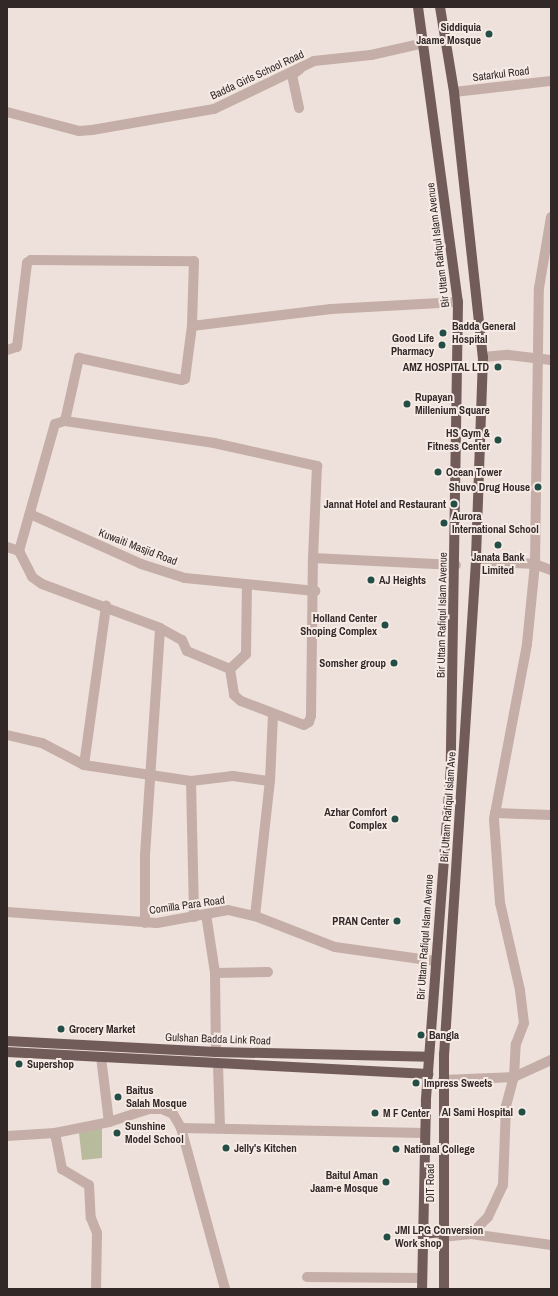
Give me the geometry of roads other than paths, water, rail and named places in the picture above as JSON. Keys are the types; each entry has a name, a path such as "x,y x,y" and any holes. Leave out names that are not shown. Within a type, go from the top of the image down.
{"main road":[{"name":"Bir Uttam Rafiqul Islam Avenue","path":"418,7 458,302 456,565 451,766 435,960 424,1133 422,1289"},
{"path":"440,7 454,92 483,357 476,561"},
{"name":"Bir Uttam Rafiqul Islam Ave","path":"444,1054 476,561"},
{"name":"Gulshan Badda Link Road","path":"7,1041 216,1052 429,1056"},
{"path":"7,1052 428,1074"},
{"name":"DIT Road","path":"444,1054 442,1234 444,1289"},
{"path":"422,1234 442,1234"}],"street":[{"name":"Badda Girls School Road","path":"7,112 79,131 92,130 214,109 314,61 371,55 424,43"},
{"path":"299,108 292,75 314,61"},
{"name":"Satarkul Road","path":"454,92 551,81"},
{"path":"471,1234 488,1216 503,1185 506,1106 514,1077 516,1044 525,1012 500,904 495,813 527,644 535,564 539,288 551,217"},
{"path":"7,350 17,347 27,263 31,260 194,261 192,326 185,379 182,380 79,358 65,421"},
{"path":"192,326 331,309 458,302"},
{"path":"483,357 537,358 551,360"},
{"path":"65,421 214,443 317,466 309,722 304,725 273,715 234,695 230,669 187,651 182,640 160,628 106,606 42,584 32,577 19,551 55,424 65,421"},
{"name":"Kuwaiti Masjid Road","path":"30,514 141,564 186,578 247,586 314,591"},
{"path":"7,547 19,551"},
{"path":"313,558 456,565"},
{"path":"476,561 535,564 551,570"},
{"path":"230,669 246,654 247,586"},
{"path":"84,765 106,606"},
{"path":"145,923 149,776 160,628"},
{"path":"255,916 270,781 273,715"},
{"path":"7,735 42,743 84,765 190,781 233,776 270,781"},
{"path":"190,781 194,917"},
{"path":"495,813 551,815"},
{"name":"Comilla Para Road","path":"7,912 145,923 194,917 228,910 255,916 335,947 435,960"},
{"path":"206,914 215,973 216,1052"},
{"path":"215,973 268,972"},
{"path":"101,1056 109,1122"},
{"path":"443,1080 514,1077 551,1060"},
{"path":"218,1064 220,1127"},
{"path":"7,1136 56,1133 109,1122 149,1109 162,1109 173,1114 181,1128 225,1289"},
{"path":"181,1128 220,1127 424,1133"},
{"path":"56,1133 62,1169 89,1185 91,1218 97,1233 96,1289"},
{"path":"442,1234 471,1234 551,1245"},
{"path":"307,1277 421,1278"}],"place":[{"name":"Siddiquia Jaame Mosque","path":"489,34"},
{"name":"Badda General Hospital","path":"443,333"},
{"name":"Good Life Pharmacy","path":"442,345"},
{"name":"AMZ HOSPITAL LTD","path":"498,367"},
{"name":"Rupayan Millenium Square","path":"407,404"},
{"name":"HS Gym & Fitness Center","path":"498,440"},
{"name":"Ocean Tower","path":"438,472"},
{"name":"Shuvo Drug House","path":"538,487"},
{"name":"Jannat Hotel and Restaurant","path":"454,504"},
{"name":"Aurora International School","path":"444,523"},
{"name":"Janata Bank Limited","path":"498,545"},
{"name":"AJ Heights","path":"371,580"},
{"name":"Holland Center Shoping Complex","path":"385,625"},
{"name":"Somsher group","path":"394,663"},
{"name":"Azhar Comfort Complex","path":"395,819"},
{"name":"PRAN Center","path":"397,921"},
{"name":"Grocery Market","path":"61,1029"},
{"name":"Bangla","path":"421,1035"},
{"name":"Supershop","path":"19,1064"},
{"name":"Impress Sweets","path":"416,1083"},
{"name":"Baitus Salah Mosque","path":"118,1097"},
{"name":"Al Sami Hospital","path":"522,1112"},
{"name":"M F Center","path":"375,1113"},
{"name":"Sunshine Model School","path":"117,1133"},
{"name":"Jelly's Kitchen","path":"226,1148"},
{"name":"National College","path":"396,1149"},
{"name":"Baitul Aman Jaam-e Mosque","path":"386,1182"},
{"name":"JMI LPG Conversion Work shop","path":"387,1237"}]}
